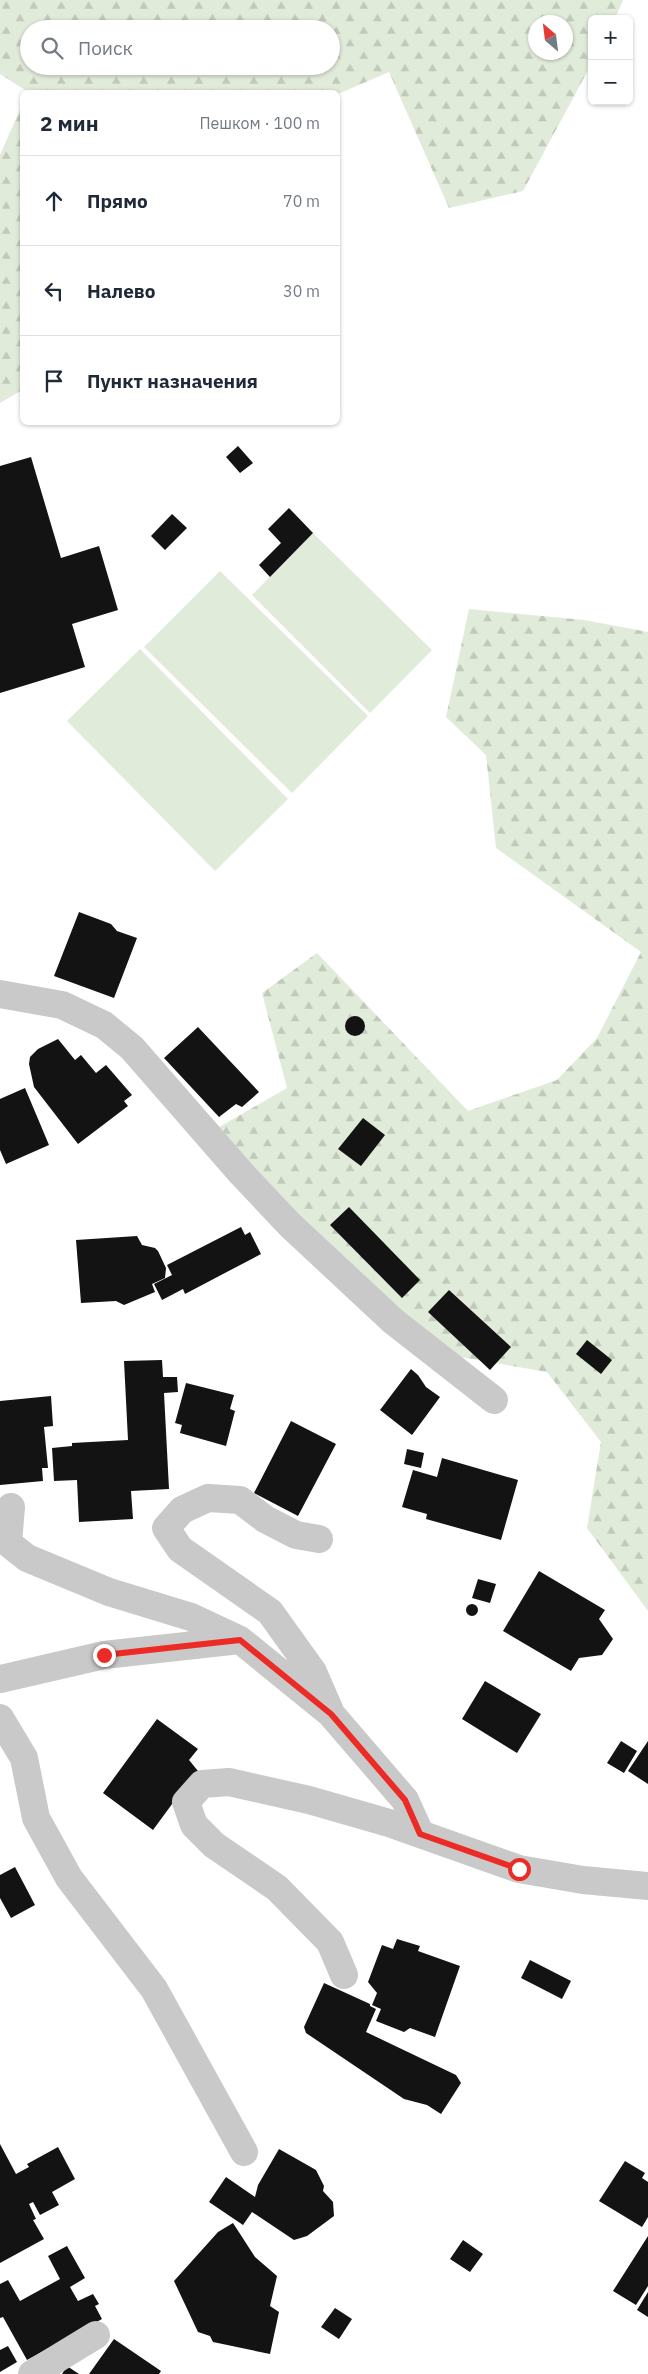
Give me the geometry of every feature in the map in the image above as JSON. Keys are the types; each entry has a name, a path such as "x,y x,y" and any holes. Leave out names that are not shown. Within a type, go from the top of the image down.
{"street":[{"path":"0,994 62,1005 104,1025 132,1048 241,1173 290,1225 393,1321 494,1400"},
{"path":"320,1539 296,1535 265,1519 240,1500 208,1498 182,1510 166,1528 180,1549 270,1612 313,1672 331,1714"},
{"path":"11,1507 8,1543 27,1558 109,1592 191,1617 240,1640 331,1714 405,1800 420,1834"},
{"path":"0,1679 104,1655 240,1640"},
{"path":"0,1718 24,1758 36,1818 69,1878 154,1989 244,2152"},
{"path":"344,1975 330,1942 278,1888 214,1845 194,1825 186,1802 202,1784 229,1782 309,1800 420,1834 519,1869 583,1880 648,1886"},
{"path":"32,2374 96,2335"}],"green space":[{"path":"0,0 623,0 617,15 588,15 588,70 523,191 449,208 389,72 340,93 340,90 25,90 0,74"},
{"path":"20,110 20,391 0,403 0,155"},
{"path":"313,533 432,650 370,713 252,595"},
{"path":"220,571 368,716 292,793 144,647"},
{"path":"469,609 584,620 648,632 648,1611 587,1528 601,1442 547,1372 432,1352 207,1134 287,1088 262,993 317,953 468,1111 557,1080 597,1038 641,952 496,848 486,755 446,717"},
{"path":"140,649 288,799 215,871 67,721"}],"building":[{"path":"238,446 253,463 240,473 226,457"},
{"path":"31,457 61,558 99,546 118,610 72,624 85,667 0,693 0,466"},
{"path":"289,508 313,533 270,577 259,565 281,543 268,529"},
{"path":"172,514 187,528 165,550 151,536"},
{"path":"79,912 111,924 117,931 137,938 114,998 54,976"},
{"path":"355,1016 362,1019 365,1026 362,1033 355,1036 348,1033 345,1026 348,1019"},
{"path":"198,1027 259,1092 242,1107 236,1104 219,1117 164,1058"},
{"path":"58,1039 75,1060 81,1055 96,1073 106,1065 132,1095 124,1101 128,1106 78,1144 34,1087 29,1064 30,1057 38,1049"},
{"path":"25,1088 49,1145 6,1164 0,1150 0,1099"},
{"path":"363,1118 385,1135 361,1166 338,1149"},
{"path":"349,1207 420,1280 402,1298 330,1225"},
{"path":"241,1227 245,1235 250,1232 261,1254 185,1294 183,1289 162,1300 154,1284 172,1275 167,1265"},
{"path":"137,1236 142,1245 155,1248 158,1251 166,1268 165,1278 152,1284 155,1292 124,1305 116,1301 81,1303 76,1240"},
{"path":"449,1290 511,1347 490,1370 428,1312"},
{"path":"587,1340 612,1360 601,1374 576,1354"},
{"path":"162,1360 163,1377 177,1377 178,1392 164,1393 169,1489 131,1491 133,1519 79,1522 77,1480 54,1481 52,1448 72,1446 72,1443 128,1440 124,1361"},
{"path":"411,1369 418,1375 426,1387 440,1397 412,1435 380,1410"},
{"path":"186,1383 234,1395 230,1409 235,1411 226,1446 180,1433 182,1425 175,1423"},
{"path":"51,1396 53,1426 44,1427 48,1468 42,1468 43,1481 0,1485 0,1401"},
{"path":"291,1421 336,1444 298,1516 254,1493"},
{"path":"407,1449 424,1453 421,1468 404,1464"},
{"path":"442,1458 518,1480 501,1540 426,1519 427,1514 402,1507 413,1470 437,1477"},
{"path":"539,1571 605,1610 599,1619 613,1639 602,1655 579,1658 571,1671 503,1631"},
{"path":"478,1579 496,1584 490,1603 472,1598"},
{"path":"472,1604 478,1610 472,1616 466,1610"},
{"path":"485,1681 541,1714 517,1753 462,1719"},
{"path":"157,1719 198,1749 189,1760 198,1771 197,1778 175,1800 153,1830 103,1793"},
{"path":"621,1741 637,1751 624,1773 607,1763"},
{"path":"648,1741 648,1784 628,1771"},
{"path":"15,1867 35,1905 11,1918 0,1898 0,1875"},
{"path":"397,1939 420,1946 418,1951 460,1966 435,2037 410,2028 404,2032 376,2021 381,2009 372,2005 377,1993 368,1982 382,1945 393,1949"},
{"path":"530,1960 571,1981 562,1999 521,1978"},
{"path":"324,1983 370,2004 370,2006 376,2009 366,2032 456,2075 461,2083 441,2114 427,2105 404,2099 306,2033 304,2027"},
{"path":"0,2144 16,2174 29,2167 27,2164 58,2147 75,2179 52,2192 59,2205 40,2215 33,2202 29,2204 36,2219 33,2220 44,2239 0,2263"},
{"path":"279,2149 316,2170 324,2186 323,2191 333,2202 334,2216 307,2236 294,2240 252,2212 243,2225 209,2202 226,2177 255,2197 258,2185"},
{"path":"625,2161 645,2173 642,2178 648,2182 648,2217 642,2227 599,2201"},
{"path":"233,2223 255,2257 277,2276 270,2306 279,2312 270,2354 213,2342 210,2336 198,2332 174,2281 218,2232"},
{"path":"648,2236 648,2286 636,2305 613,2291"},
{"path":"463,2240 483,2254 470,2272 450,2259"},
{"path":"67,2246 85,2278 70,2287 78,2301 93,2294 99,2304 95,2306 102,2319 27,2360 3,2317 0,2318 0,2284 8,2280 20,2301 60,2279 48,2256"},
{"path":"648,2292 648,2317 637,2310"},
{"path":"335,2308 352,2319 339,2339 321,2327"},
{"path":"114,2339 161,2371 159,2374 89,2374"},
{"path":"8,2346 17,2362 0,2372 0,2350"},
{"path":"67,2366 79,2374 62,2374"}],"route":[{"path":"104,1655 240,1640 331,1714 405,1800 420,1834 519,1869"}]}
